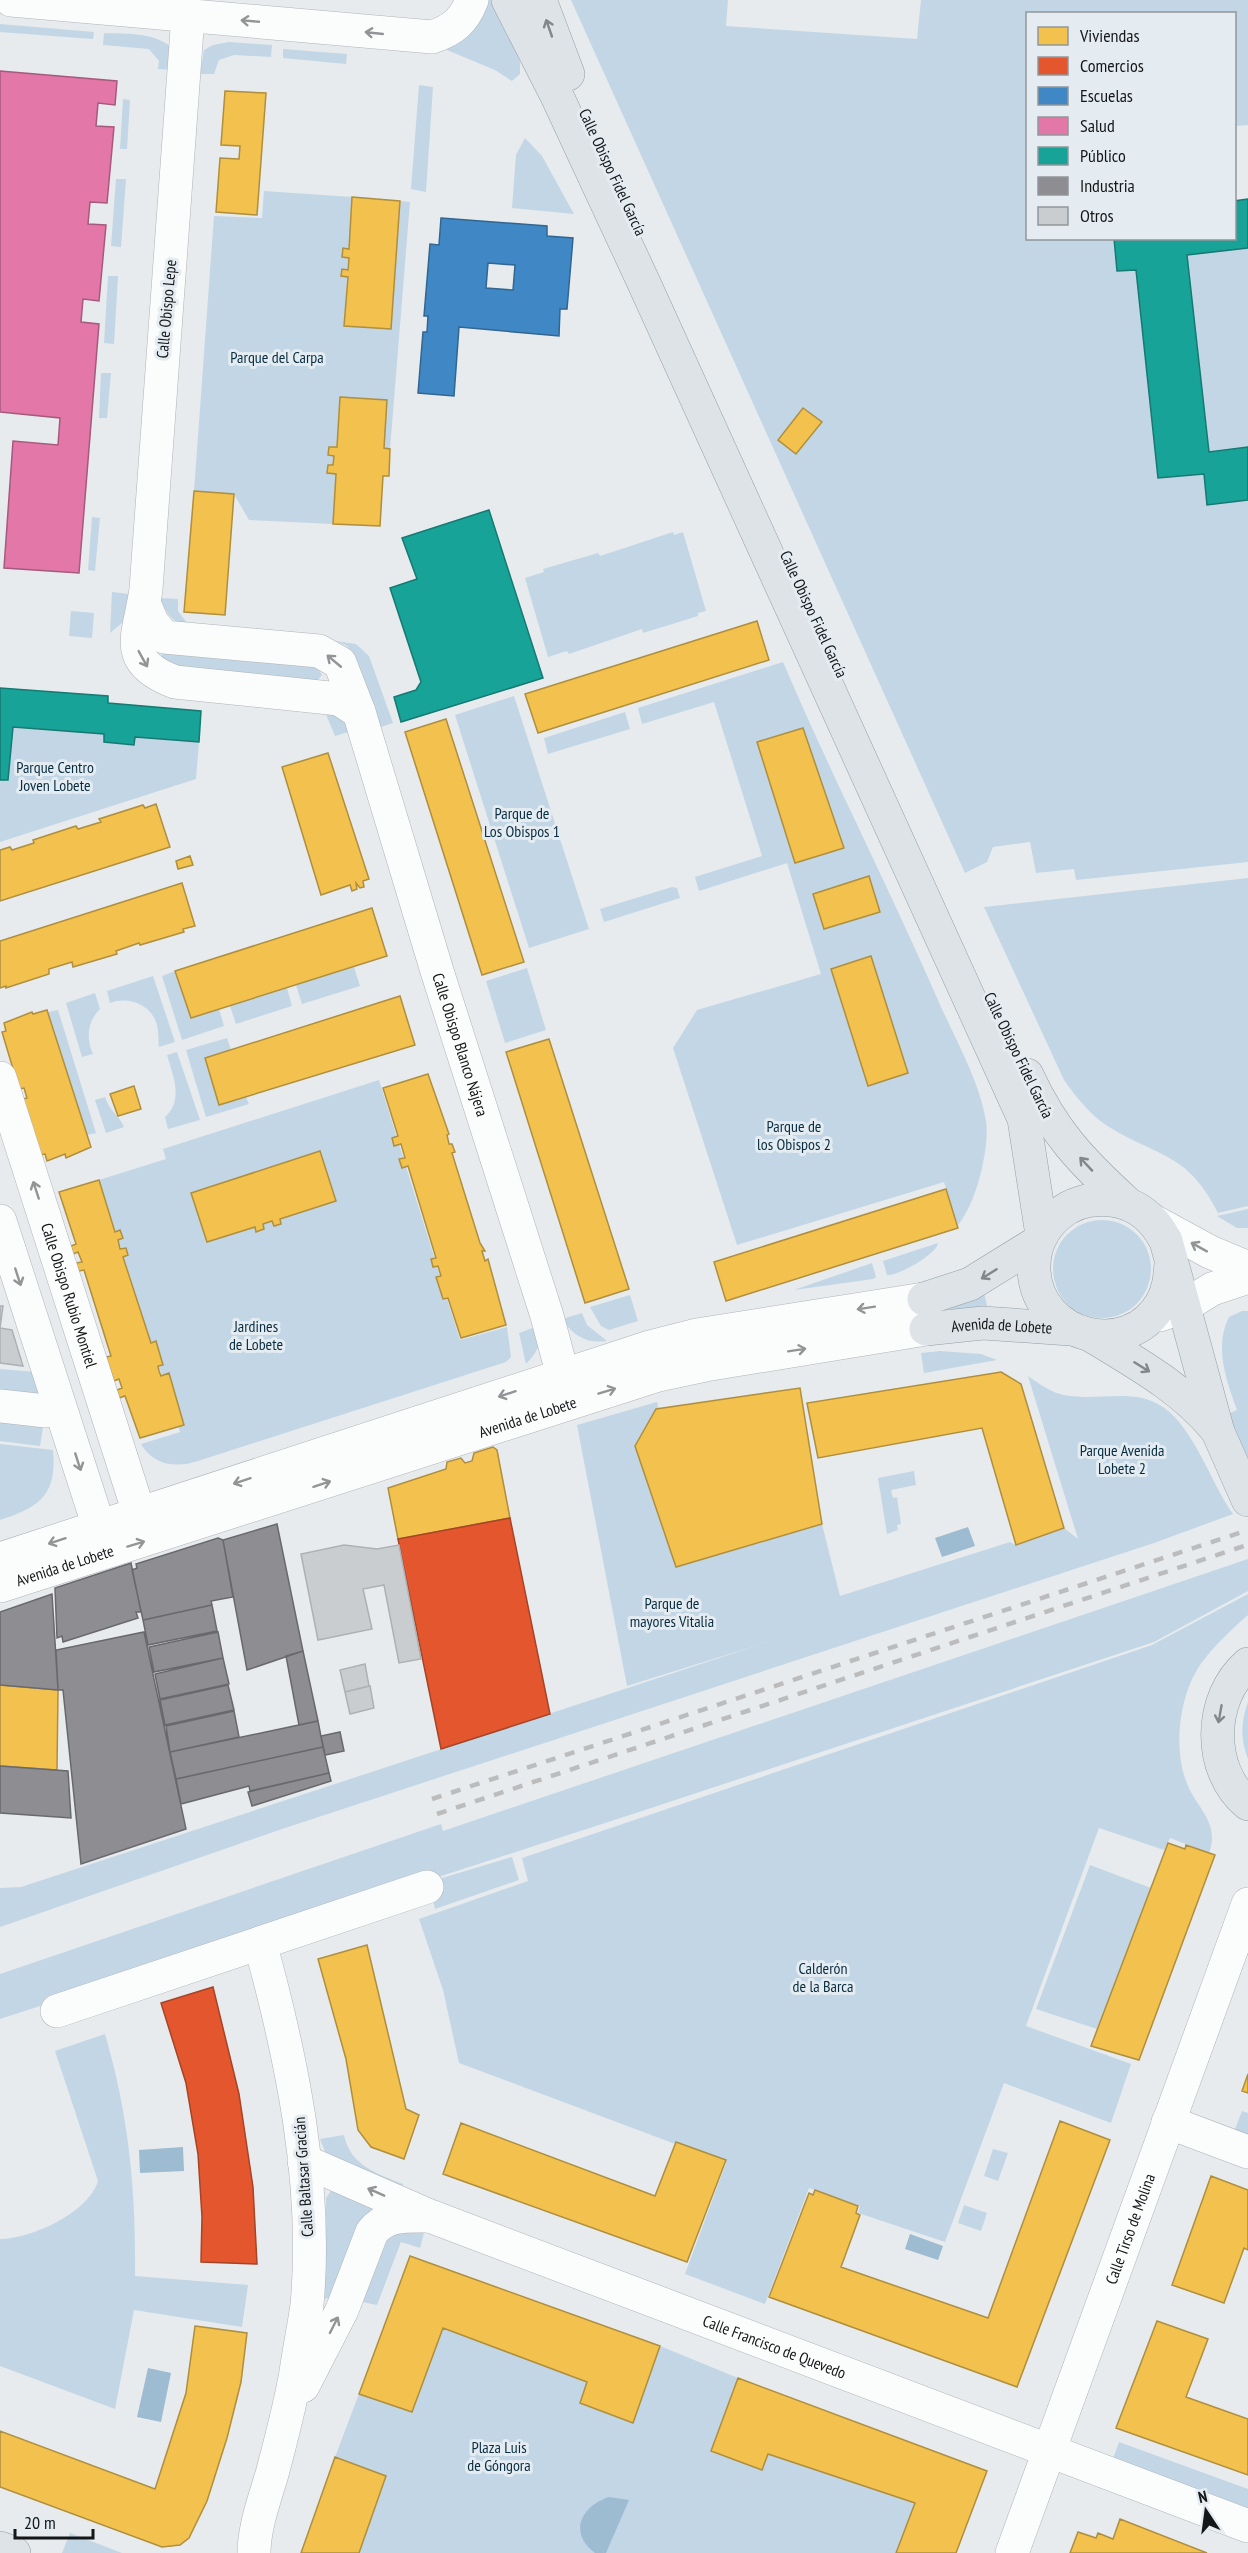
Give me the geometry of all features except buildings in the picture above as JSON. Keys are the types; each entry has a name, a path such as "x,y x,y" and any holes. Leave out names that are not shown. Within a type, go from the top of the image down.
{"main road":[{"name":"Calle Obispo Fidel García","path":"508,0 644,281 1024,1119 1040,1238"},
{"name":"Calle Obispo Fidel García","path":"540,0 557,49 596,137 1041,1105 1059,1133 1086,1165 1141,1213"},
{"path":"1218,1432 1200,1410 1164,1381 1054,1318 1041,1301 1035,1282 1033,1262 1040,1238 1059,1214 1075,1204 1093,1200 1141,1213 1166,1240 1218,1432 1248,1500"},
{"name":"Avenida de Lobete","path":"925,1314 1040,1238"},
{"path":"1081,1333 1113,1336 1132,1330 1149,1318 1162,1302 1170,1283 1171,1263"},
{"name":"Avenida de Lobete","path":"925,1314 982,1323 1081,1333"},
{"path":"1248,1664 1230,1686 1220,1706 1217,1730 1227,1777 1237,1795 1248,1804"},
{"path":"0,2548 14,2553"}],"street":[{"path":"30,1 432,38 448,32 459,23 472,0"},
{"name":"Calle Obispo Lepe","path":"188,16 144,603 136,642 141,660 154,674 175,682 339,699 359,712"},
{"path":"144,603 152,622 164,637 319,651 331,657 340,663 359,712"},
{"name":"Calle Obispo Blanco Nájera","path":"359,712 437,970 547,1316 563,1376"},
{"name":"Calle Obispo Rubio Montiel","path":"0,1078 138,1513"},
{"path":"1141,1213 1210,1252 1248,1268"},
{"path":"0,1221 99,1527"},
{"path":"1149,1318 1183,1307 1204,1293 1248,1277"},
{"name":"Avenida de Lobete","path":"0,1559 650,1347 697,1335 925,1314"},
{"name":"Avenida de Lobete","path":"0,1586 658,1375 925,1314"},
{"path":"0,1406 46,1411"},
{"path":"57,2012 427,1887"},
{"name":"Calle Tirso de Molina","path":"1012,2553 1248,1904"},
{"name":"Calle Baltasar Gracián","path":"254,2553 264,2499 289,2414 307,2306 307,2202 304,2161 295,2093 260,1943"},
{"path":"1168,2122 1248,2152"},
{"name":"Calle Francisco de Quevedo","path":"304,2161 430,2216 1248,2526"},
{"name":"Calle Baltasar Gracián","path":"289,2414 342,2310 372,2232 378,2225 393,2217 430,2216"},
{"name":"Calle Baltasar Gracián","path":"231,2553 264,2499"}],"green space":[{"path":"487,0 491,0 520,62 520,74 512,81 495,70 442,48"},
{"path":"571,0 728,0 726,26 917,39 921,0 1248,0 1248,125 1236,126 1236,12 1026,12 1026,240 1114,240 1117,271 1136,270 1158,478 1204,474 1207,504 1248,500 1248,862 1076,880 1074,869 1036,873 1030,842 993,847 987,862 965,873"},
{"path":"0,24 94,32 93,39 0,32"},
{"path":"104,33 138,35 163,41 170,46 171,70 158,69 159,61 149,49 103,45"},
{"path":"229,42 272,45 271,57 234,55 219,60 214,74 200,74 204,50 213,45"},
{"path":"283,49 347,54 346,64 283,58"},
{"path":"419,85 433,87 426,192 411,189"},
{"path":"123,99 130,100 127,149 120,149"},
{"path":"525,138 542,156 574,214 512,208 516,155"},
{"path":"116,179 126,179 121,247 111,246"},
{"name":"Parque del Carpa","path":"264,191 352,197 344,325 391,328 400,201 410,202 390,449 384,448 386,400 340,397 333,524 249,520 234,494 194,491 214,216 262,218"},
{"path":"1248,248 1248,447 1209,452 1187,255"},
{"path":"108,276 118,276 114,344 104,343"},
{"path":"101,373 111,373 107,418 99,418"},
{"path":"92,517 100,518 95,571 88,570"},
{"path":"673,532 674,535 683,532 706,611 698,613 698,616 643,633 642,629 569,654 567,651 548,657 525,578 544,572 543,569 598,553 600,556"},
{"path":"112,592 129,594 123,622 110,633"},
{"path":"160,598 178,599 178,611 190,627 171,617"},
{"path":"71,611 94,613 92,638 69,636"},
{"path":"336,641 356,644 369,656 393,723 378,728 354,654 347,646"},
{"path":"167,650 314,663 322,675 317,681 171,670 161,660 162,654"},
{"name":"Parque de los Obispos 2","path":"783,662 965,1058 983,1105 987,1132 984,1160 971,1204 958,1225 944,1182 737,1245 673,1048 697,1010 821,974 787,863 699,891 695,877 762,856 714,702 642,724 638,708","holes":["803,728 844,848 795,863 757,742","871,956 908,1073 869,1086 831,969"]},
{"name":"Parque de Los Obispos 1","path":"514,696 589,929 529,948 455,715"},
{"path":"322,705 345,721 348,732 335,736"},
{"path":"625,712 630,729 548,754 544,738"},
{"name":"Parque Centro Joven Lobete","path":"13,727 104,734 104,742 134,745 135,737 199,742 196,779 0,842 0,780 8,780"},
{"path":"1248,878 1248,1206 1218,1213 1207,1193 1184,1168 1102,1123 1064,1080 984,907"},
{"path":"672,887 677,888 680,898 604,922 600,909"},
{"path":"354,967 360,986 302,1004 296,985"},
{"path":"527,968 546,1030 505,1043 486,981"},
{"path":"175,971 191,1018 219,1009 224,1026 182,1040 162,976"},
{"path":"153,976 175,1042 159,1047 157,1025 149,1010 130,1001 110,1003 107,991"},
{"path":"287,988 292,1006 236,1024 230,1006"},
{"path":"95,993 100,1009 92,1019 89,1030 89,1042 93,1054 82,1057 66,1003"},
{"path":"58,1010 96,1133 87,1135 48,1012"},
{"path":"227,1038 231,1050 205,1058 219,1105 246,1097 249,1104 206,1117 186,1050"},
{"path":"177,1052 200,1120 168,1129 165,1117 171,1110 176,1095 167,1055"},
{"name":"Jardines de Lobete","path":"379,1080 460,1340 507,1327 511,1357 506,1362 198,1461 174,1464 152,1457 141,1444 180,1432 99,1180 166,1159 163,1149","holes":["320,1151 335,1200 280,1219 281,1224 274,1226 272,1221 263,1224 264,1229 257,1232 255,1227 207,1242 192,1193"]},
{"path":"105,1097 124,1127 106,1133 95,1100"},
{"path":"1248,1209 1248,1228 1237,1228 1217,1216"},
{"path":"1102,1220 1121,1223 1137,1234 1148,1250 1151,1269 1148,1288 1137,1304 1121,1315 1102,1318 1083,1315 1067,1304 1056,1288 1053,1269 1056,1250 1067,1234 1083,1223"},
{"path":"938,1243 932,1252 917,1263 900,1272 887,1275 883,1261"},
{"path":"872,1263 876,1277 873,1279 794,1290"},
{"path":"983,1288 988,1310 951,1312 950,1302"},
{"path":"630,1295 638,1321 609,1330 601,1326 590,1307"},
{"path":"1242,1311 1248,1311 1248,1460 1228,1414 1237,1410 1223,1364 1222,1352 1222,1340 1229,1317"},
{"path":"582,1313 587,1325 607,1341 581,1338 562,1319"},
{"path":"541,1325 538,1346 526,1364 519,1333"},
{"path":"940,1351 981,1354 997,1360 924,1373 921,1353"},
{"path":"0,1369 35,1372 47,1404 40,1446 0,1441"},
{"path":"1028,1376 1060,1394 1086,1397 1139,1397 1163,1407 1184,1428 1233,1514 1154,1543 282,1829 0,1927 0,1888 21,1887 774,1640 627,1686 577,1425 657,1402 697,1560 822,1524 840,1596 1010,1542 1016,1545 1064,1528 1078,1539"},
{"path":"0,1444 53,1450 54,1465 49,1488 43,1497 26,1510 0,1520"},
{"path":"914,1471 916,1485 891,1490 893,1498 897,1497 901,1524 897,1525 898,1530 887,1534 878,1478"},
{"path":"1248,1559 1248,1591 1154,1642 0,2019 0,1974 441,1824 443,1831"},
{"name":"Calderón de la Barca","path":"1248,1594 1248,1615 1203,1661 1188,1689 1180,1722 1180,1756 1183,1772 1192,1794 1210,1825 1212,1843 1209,1853 1170,1838 1164,1850 1099,1828 1026,2026 1131,2064 1111,2123 1004,2083 945,2242 858,2213 860,2206 809,2188 765,2304 685,2274 726,2163 459,2063 443,1990 419,1919 528,1881 522,1858 1152,1645"},
{"path":"1248,1702 1248,1759 1242,1730"},
{"path":"512,1857 519,1880 435,1909 429,1882"},
{"path":"1090,1865 1151,1888 1097,2029 1036,2009"},
{"path":"105,2034 120,2094 129,2154 134,2214 135,2276 248,2285 242,2327 134,2310 115,2409 0,2366 0,2239 28,2234 58,2222 83,2203 93,2192 98,2181 55,2051"},
{"path":"1242,2111 1248,2113 1248,2137 1234,2132"},
{"path":"344,2135 347,2145 358,2161 374,2172 403,2184 401,2191 328,2159 320,2139"},
{"path":"993,2149 1008,2153 998,2181 984,2176"},
{"path":"331,2191 375,2203 338,2300 324,2298 326,2198"},
{"path":"964,2205 987,2213 981,2231 958,2223"},
{"path":"415,2230 424,2233 420,2248 401,2242 377,2305 357,2301 389,2232"},
{"name":"Plaza Luis de Góngora","path":"443,2328 587,2382 580,2403 632,2423 660,2346 738,2378 711,2452 762,2469 768,2454 915,2503 896,2553 359,2553 386,2476 335,2457 359,2394 412,2412"},
{"path":"1119,2442 1248,2489 1248,2514 1111,2464"},
{"path":"70,2533 122,2553 62,2553"}],"shaded area":[{"path":"968,1527 975,1546 942,1557 935,1538"},
{"path":"183,2147 184,2171 140,2173 139,2150"},
{"path":"910,2234 943,2246 938,2260 905,2249"},
{"path":"148,2368 171,2373 161,2422 137,2417"},
{"path":"609,2497 629,2500 606,2553 595,2553 582,2537 581,2521 591,2507"}],"railway":[{"path":"432,1799 1242,1532"},
{"path":"437,1814 1247,1545"}],"park label":[{"name":"Parque Avenida Lobete 2","path":"1122,1459"},
{"name":"Parque de mayores Vitalia","path":"672,1612"}]}
